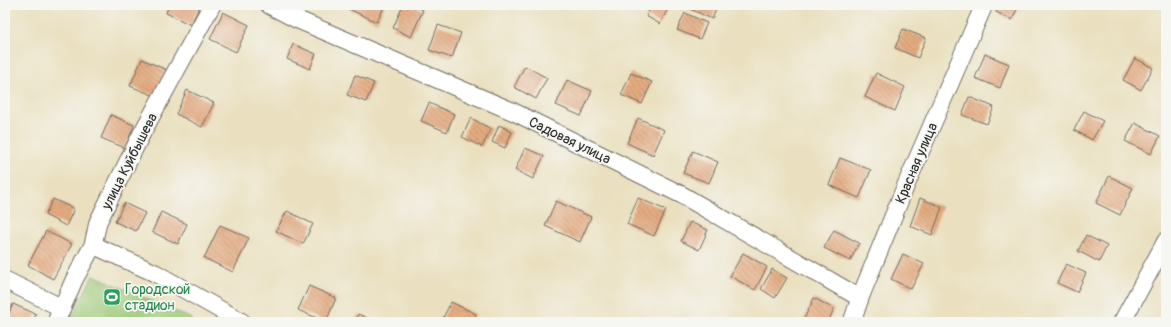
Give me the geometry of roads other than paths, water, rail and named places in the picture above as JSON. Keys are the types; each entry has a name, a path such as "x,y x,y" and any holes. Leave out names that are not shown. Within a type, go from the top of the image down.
{"street":[{"name":"улица Куйбышева","path":"59,315 74,280 93,244 98,222 142,133 212,5"},
{"name":"Садовая улица","path":"270,5 296,19 514,112 682,195 860,298"},
{"name":"Красная улица","path":"852,322 860,298 906,186 984,5"},
{"path":"1122,322 1166,241"},
{"path":"93,244 155,273 242,322"},
{"path":"5,280 59,315"}],"place":[{"name":"Городской стадион","path":"112,297"}]}
